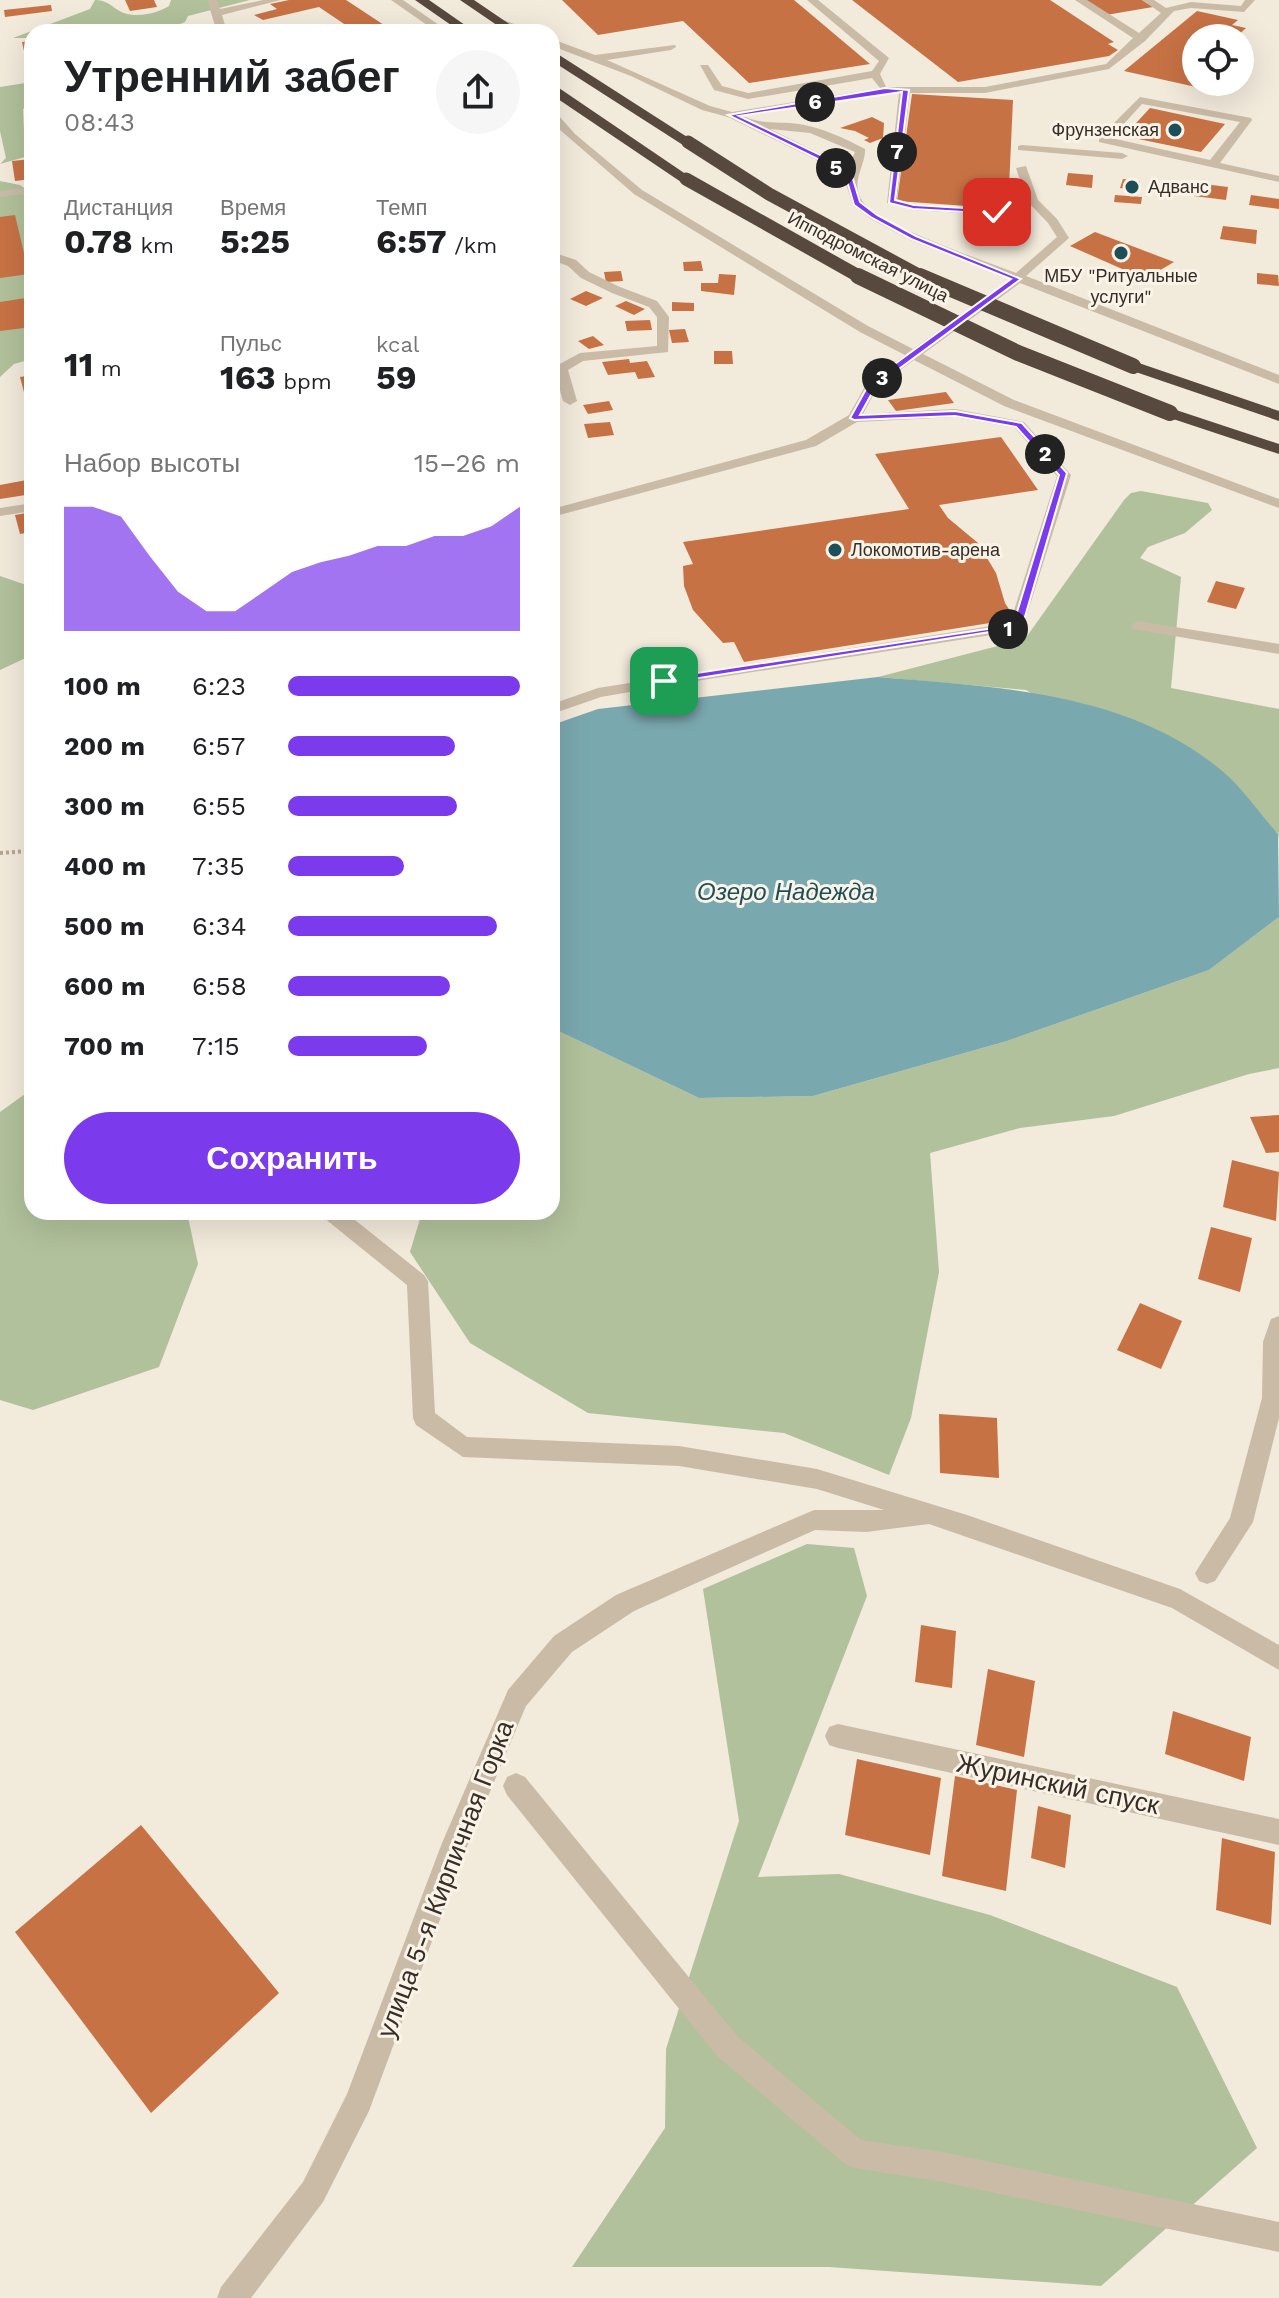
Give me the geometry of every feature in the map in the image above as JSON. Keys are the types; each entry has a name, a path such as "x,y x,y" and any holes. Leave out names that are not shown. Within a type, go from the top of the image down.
{"highway":[{"path":"421,0 457,24"},
{"path":"466,0 503,24"},
{"name":"Ипподромская улица","path":"560,61 769,194 919,276 1133,366 1279,416"},
{"name":"Ипподромская улица","path":"560,94 686,179 839,267 1067,374 1225,433 1279,449"},
{"path":"1180,383 1279,403"},
{"path":"1225,433 1279,457"}],"street":[{"path":"212,0 219,24"},
{"path":"216,13 276,0"},
{"path":"396,0 432,24"},
{"path":"704,67 718,88 748,96 875,74 885,60 812,0"},
{"path":"1080,0 1141,39"},
{"path":"1147,0 1167,13"},
{"path":"732,115 885,90 985,90 1109,66 1171,9 1191,5 1244,9 1250,0"},
{"path":"498,21 506,24"},
{"path":"560,45 635,74 693,102 732,115 829,162 850,180 857,203 875,217 914,237 1279,380"},
{"path":"593,58 671,47"},
{"path":"875,74 885,90"},
{"path":"905,90 891,201 913,207 997,212"},
{"path":"1213,164 1247,120 1140,100 1103,140 1279,179"},
{"path":"560,124 594,157 638,192 813,299 913,353 1009,403 1279,504"},
{"path":"755,126 796,125 818,130 861,151 850,180"},
{"path":"1022,148 1112,154 1279,188"},
{"path":"854,418 873,384 1017,279 1063,238 1053,221 1033,201 1022,168"},
{"path":"0,194 24,191"},
{"path":"560,259 572,263 585,275 653,304 663,317 663,349 580,357 561,369 570,401"},
{"path":"560,511 811,443 854,418 955,413 1019,425 1064,475 1017,627 598,693 560,706"},
{"path":"0,512 24,508"},
{"path":"1138,626 1279,649"},
{"path":"341,1220 417,1281 424,1418 463,1447 679,1456 817,1479 933,1515 1180,1600 1279,1658"},
{"path":"1207,1573 1241,1522 1273,1398 1274,1342 1279,1325"},
{"name":"улица 5-я Кирпичная Горка","path":"232,2298 313,2192 359,2101 455,1843 517,1698 563,1644 625,1603 814,1520 866,1522 933,1515"},
{"name":"Журинский спуск","path":"838,1736 1279,1832"},
{"path":"516,1786 727,2046 855,2154 943,2167 1279,2237"}],"path":[{"path":"0,853 24,851"}],"green space":[{"path":"95,0 135,15 159,11 169,6 171,0 250,0 188,16 180,24 50,24 90,9"},
{"path":"24,83 24,157 0,164 6,158 0,131 0,87"},
{"path":"0,181 24,188 24,361 14,364 0,377"},
{"path":"1141,491 1208,503 1212,510 1185,533 1148,547 1140,558 1181,577 1171,688 1279,709 1279,839 1278,833 1026,690 878,677 1025,639 1124,500 1131,493"},
{"path":"0,576 24,584 24,659 0,670"},
{"path":"1279,917 1279,1068 1249,1074 1114,1116 1020,1128 930,1153 939,1272 911,1418 889,1475 784,1433 588,1413 470,1343 410,1252 420,1220 560,1220 560,1032 699,1098 813,1096 1007,1041 1209,970"},
{"path":"24,1095 24,1220 189,1220 198,1264 159,1367 33,1410 0,1400 0,1112"},
{"path":"807,1544 854,1548 867,1596 758,1877 839,1874 990,1915 1177,1987 1257,2148 1101,2286 829,2267 572,2267 665,2128 666,2049 739,1821 703,1589"}],"water":[{"name":"Озеро Надежда","path":"878,677 1012,690 1101,708 1144,724 1184,744 1221,770 1243,792 1278,834 1279,917 1209,970 1007,1041 813,1096 699,1098 560,1032 560,722 598,709"}],"building":[{"path":"125,0 154,0 157,7 130,11"},
{"path":"289,0 346,0 382,24 344,24 319,7 263,20 254,15 277,9 270,4"},
{"path":"562,0 794,0 870,64 749,83 683,21 598,35"},
{"path":"852,0 1050,0 1114,42 1108,44 1118,50 1109,56 958,82"},
{"path":"1085,0 1142,0 1153,7 1106,15"},
{"path":"51,5 52,11 5,17 4,10"},
{"path":"1197,11 1238,20 1233,24 1182,24 1182,84 1124,71"},
{"path":"912,94 1013,100 1008,209 897,201"},
{"name":"Фрунзенская","path":"1150,108 1225,124 1201,152 1124,136"},
{"path":"872,117 884,123 883,138 870,143 864,140 869,138 855,131 840,128"},
{"path":"24,160 24,180 15,181 12,161"},
{"path":"1068,173 1093,175 1092,188 1066,185"},
{"path":"1123,179 1140,181 1138,190 1120,188"},
{"path":"1196,183 1228,187 1226,200 1194,196"},
{"path":"1115,195 1142,197 1141,204 1114,202"},
{"path":"1251,195 1279,199 1279,209 1249,205"},
{"path":"15,215 24,253 24,275 0,278 0,217"},
{"path":"1223,226 1257,230 1256,244 1220,239"},
{"name":"МБУ \"Ритуальные услуги\"","path":"1095,232 1174,262 1145,279 1070,246"},
{"path":"701,261 703,271 684,271 683,262"},
{"path":"621,271 623,281 606,282 604,272"},
{"path":"1257,273 1278,275 1279,286 1257,284"},
{"path":"719,274 736,275 734,295 701,291 701,283 718,283"},
{"path":"586,291 603,298 586,306 570,299"},
{"path":"24,298 24,328 0,331 0,302"},
{"path":"626,301 645,309 634,315 615,306"},
{"path":"672,302 694,303 694,311 672,311"},
{"path":"650,320 652,330 627,331 625,321"},
{"path":"685,329 689,342 672,343 669,330"},
{"path":"593,336 604,345 589,349 578,341"},
{"path":"714,351 732,351 733,364 714,364"},
{"path":"629,359 630,363 647,361 655,377 638,379 635,372 608,375 602,362"},
{"path":"946,392 954,403 896,411 888,400"},
{"path":"609,401 613,410 588,414 583,405"},
{"path":"610,422 614,435 588,438 584,424"},
{"name":"Локомотив-арена","path":"1001,437 1038,490 939,505 948,518 978,543 996,573 1005,603 1015,619 744,662 734,642 723,643 693,610 684,586 683,566 693,564 683,542 909,509 875,454"},
{"path":"24,480 24,495 0,499 0,485"},
{"path":"24,513 24,533 20,534 15,515"},
{"path":"1216,581 1245,588 1236,609 1207,602"},
{"path":"1279,1115 1279,1152 1266,1153 1250,1117"},
{"path":"1232,1160 1279,1172 1276,1221 1223,1207"},
{"path":"1211,1227 1252,1238 1240,1292 1198,1279"},
{"path":"1140,1303 1182,1321 1161,1369 1117,1350"},
{"path":"939,1414 997,1418 999,1478 940,1473"},
{"path":"921,1625 956,1631 952,1688 915,1682"},
{"path":"988,1669 1035,1681 1024,1757 976,1745"},
{"path":"1173,1711 1251,1737 1244,1781 1165,1754"},
{"path":"857,1759 941,1778 930,1855 845,1835"},
{"path":"955,1776 1017,1790 1006,1891 942,1876"},
{"path":"1038,1806 1071,1815 1065,1868 1031,1858"},
{"path":"141,1825 279,1993 151,2113 15,1932"},
{"path":"1222,1838 1275,1852 1271,1925 1216,1910"}],"place":[{"name":"Фрунзенская","path":"1175,130"},
{"name":"Адванс","path":"1132,187"},
{"name":"МБУ \"Ритуальные услуги\"","path":"1121,253"},
{"name":"Локомотив-арена","path":"835,550"}],"route":[{"path":"664,681 1017,627 1064,475 1019,425 955,413 854,418 873,384 1017,279 914,237 875,217 857,203 850,180 829,162 732,115 885,90 905,90 891,201 913,207 997,212"}]}
